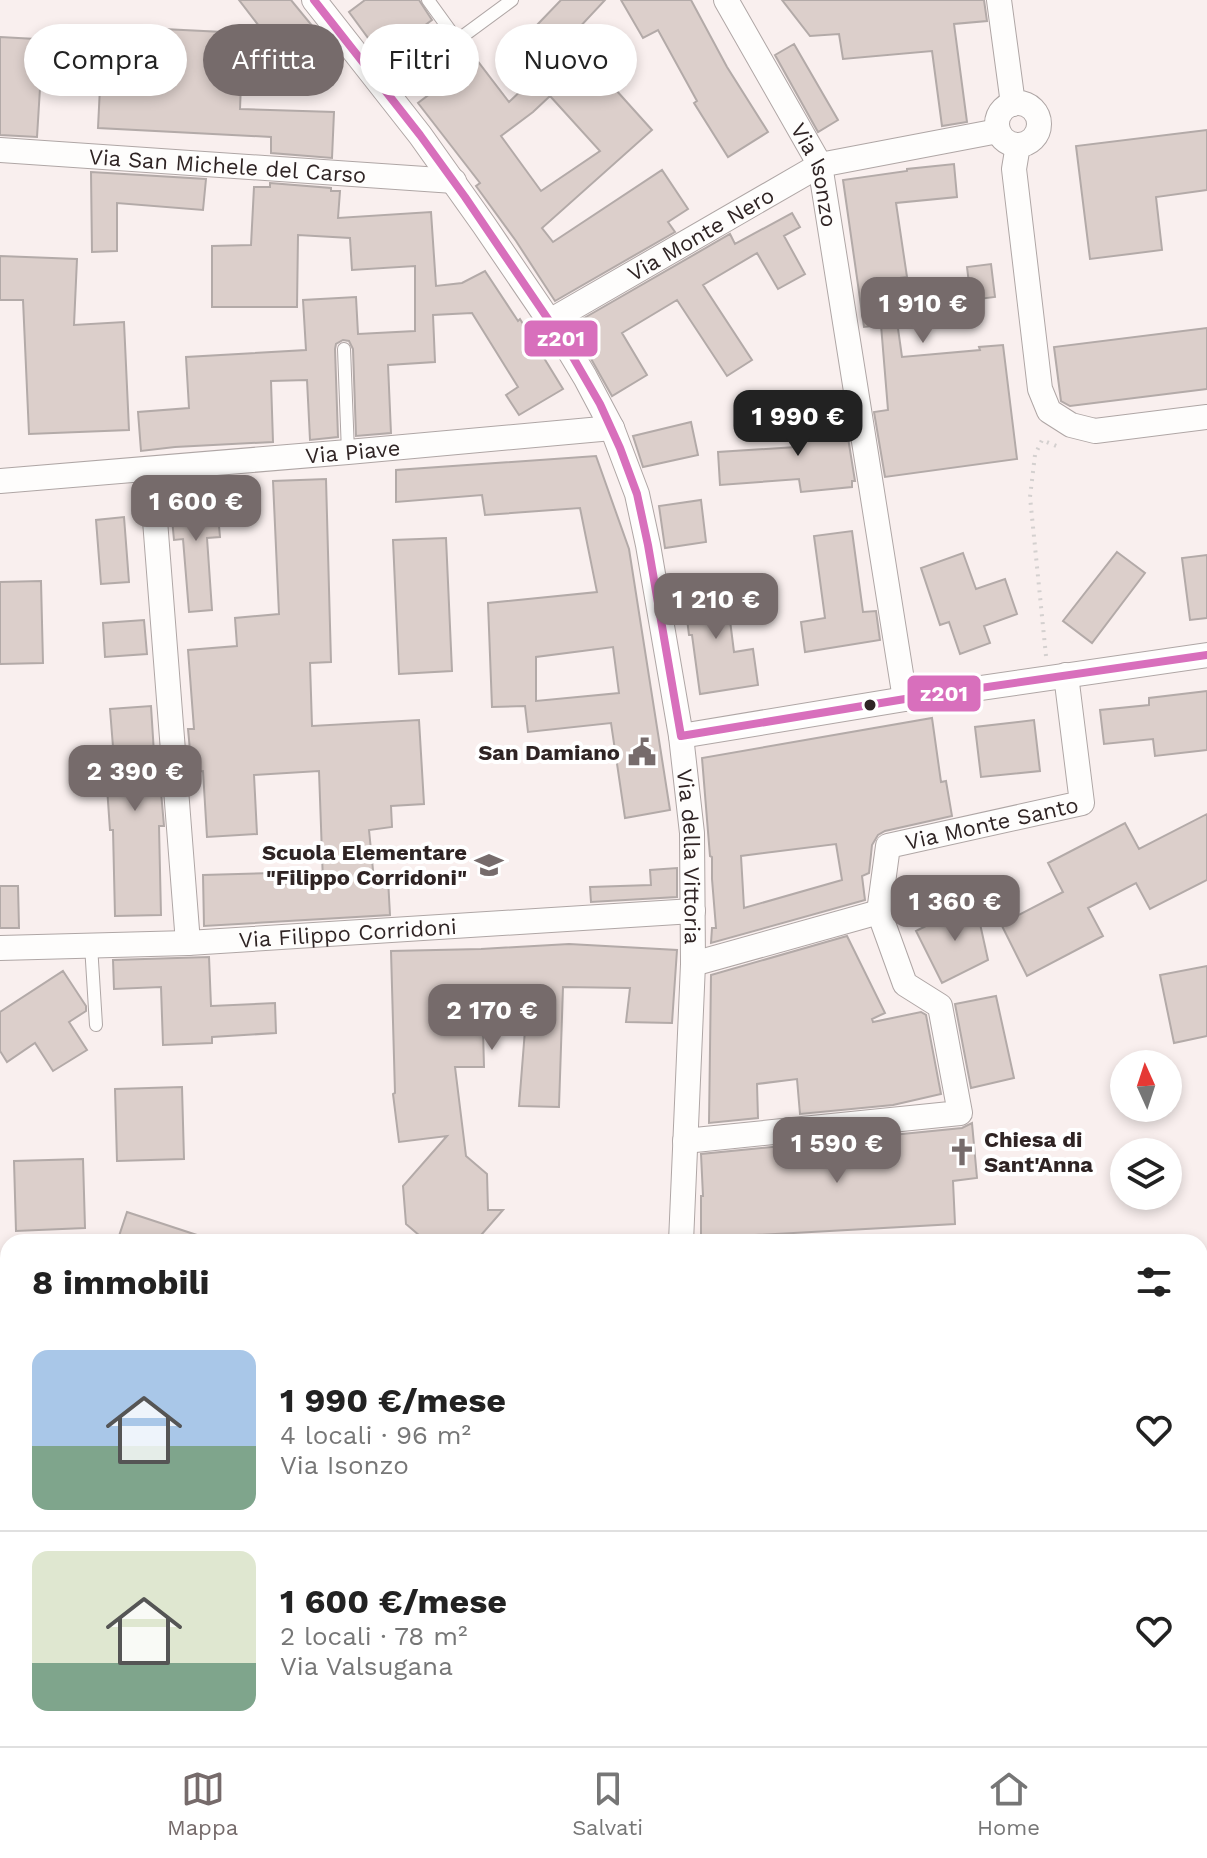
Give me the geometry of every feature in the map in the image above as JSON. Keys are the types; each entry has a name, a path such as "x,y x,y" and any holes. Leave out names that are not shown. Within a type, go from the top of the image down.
{"street":[{"name":"Via della Vittoria","path":"314,0 360,58"},
{"name":"Via Isonzo","path":"726,0 820,165 905,699"},
{"path":"999,0 1013,104"},
{"name":"Via della Vittoria","path":"390,96 454,181 585,377 612,428 637,494 681,736 692,833 693,964 681,1234"},
{"path":"1013,104 1027,105 1033,109 1039,122 1031,141 1018,145 1005,142 998,131 997,118 1013,104"},
{"name":"Via Monte Nero","path":"550,321 820,165 998,131"},
{"path":"1018,145 1014,169 1036,358 1040,389 1049,411 1071,425 1095,431 1207,417"},
{"name":"Via San Michele del Carso","path":"0,150 454,181"},
{"name":"Via Piave","path":"0,481 612,428"},
{"path":"151,469 188,943"},
{"path":"681,736 905,699 1207,655"},
{"name":"Via Monte Santo","path":"879,912 888,846 1082,803 1066,675"},
{"name":"Via Filippo Corridoni","path":"0,948 188,943 693,911"},
{"path":"685,1141 960,1113 940,1006 905,984 879,912 693,964"}],"lane":[{"path":"428,0 445,24"},
{"path":"479,24 512,0"},
{"path":"344,349 348,452"},
{"path":"91,945 96,1025"}],"path":[{"path":"1042,440 1035,455 1030,497 1047,659"}],"building":[{"path":"239,0 291,0 311,24 257,24"},
{"path":"365,0 419,0 432,20 427,24 360,24 360,27 349,12"},
{"path":"561,0 605,0 582,24 538,24"},
{"path":"621,0 691,0 727,67 768,132 728,157 694,103 697,101 658,30 643,38"},
{"path":"782,0 984,0 987,21 954,24 967,122 942,126 932,51 843,59 839,34 810,36"},
{"path":"187,30 203,31 203,96 241,96 240,109 334,112 332,158 271,153 271,137 98,128 100,96 187,96"},
{"path":"0,37 24,38 24,96 40,96 37,137 0,135"},
{"path":"794,44 838,120 818,132 775,55"},
{"path":"479,63 495,84 495,96 504,96 509,102 515,96 550,96 621,96 652,130 542,228 553,242 662,170 688,209 668,222 675,232 555,301 476,186 480,183 418,103 427,96 479,96","holes":["550,96 600,151 541,191 501,136"]},
{"path":"1207,130 1207,190 1156,197 1162,250 1090,259 1076,146"},
{"path":"954,164 957,197 896,203 907,277 891,279 902,357 1003,345 1017,459 885,477 874,412 888,410 881,325 864,327 843,180"},
{"path":"91,172 206,179 203,210 117,203 117,251 92,252"},
{"path":"270,183 340,191 338,218 431,212 436,286 462,283 485,271 518,321 520,319 563,389 519,415 506,395 518,387 472,313 433,315 435,362 388,365 391,433 356,436 353,349 349,341 343,340 336,344 335,349 338,437 310,440 307,380 271,381 273,442 141,451 138,412 189,408 186,357 306,350 303,300 356,297 358,334 415,331 415,266 352,270 350,238 298,235 297,307 212,307 212,246 251,245 254,187 270,187"},
{"path":"792,213 800,227 784,236 805,274 778,289 757,253 703,285 752,360 727,376 677,300 622,333 647,375 612,396 572,325 730,234 735,244"},
{"path":"0,256 77,259 74,325 124,322 129,430 29,434 23,300 0,300"},
{"path":"991,264 995,297 971,300 967,267"},
{"path":"1207,328 1207,389 1070,406 1061,401 1054,347"},
{"path":"844,413 855,481 852,481 852,487 801,492 799,479 720,485 718,452 796,447 793,418"},
{"path":"691,422 698,455 643,467 633,436"},
{"path":"596,456 629,549 670,810 625,818 611,723 528,732 525,706 492,707 488,603 597,592 580,508 485,515 482,495 396,502 396,470","holes":["613,647 619,693 536,701 536,657"]},
{"path":"326,479 331,662 310,663 312,726 419,720 424,804 391,806 392,827 369,830 374,880 388,879 390,915 204,926 203,875 274,873 274,885 323,882 319,771 254,775 257,834 207,837 203,771 192,772 188,729 194,729 188,650 237,646 235,618 279,614 273,481"},
{"path":"216,493 220,537 207,538 212,610 189,612 183,539 174,540 170,497"},
{"path":"701,500 706,542 665,548 659,506"},
{"path":"124,517 129,582 101,584 96,520"},
{"path":"852,531 863,612 876,611 880,640 805,652 801,622 825,618 814,536"},
{"path":"446,538 452,671 399,674 393,540"},
{"path":"1117,552 1145,573 1092,643 1063,621"},
{"path":"963,553 976,589 1005,579 1017,614 984,626 990,643 960,654 949,622 940,625 921,568"},
{"path":"1207,555 1207,618 1190,620 1182,558"},
{"path":"41,581 43,663 0,664 0,582"},
{"path":"725,581 734,652 753,649 758,685 700,694 683,587"},
{"path":"144,620 147,654 105,657 103,623"},
{"path":"1207,691 1207,750 1155,756 1153,739 1104,744 1100,710 1149,705 1149,698"},
{"path":"151,706 155,769 159,769 164,826 159,826 161,915 115,916 113,830 110,830 106,773 115,772 110,709"},
{"path":"932,718 941,782 946,781 952,816 878,835 872,845 869,873 862,876 865,900 711,943 712,928 716,928 702,758","holes":["836,844 842,880 744,908 741,856"]},
{"path":"1034,720 1040,771 981,777 975,727"},
{"path":"1207,814 1207,880 1150,909 1136,883 1088,908 1103,936 1027,976 1001,924 1063,892 1048,863 1125,823 1139,849"},
{"path":"677,868 677,897 591,902 590,887 651,885 650,870"},
{"path":"0,886 18,886 19,928 0,928"},
{"path":"975,901 988,960 942,983 916,931"},
{"path":"847,936 885,1013 872,1019 873,1022 921,1012 926,1015 941,1094 893,1105 800,1114 797,1079 757,1084 758,1118 709,1123 711,975"},
{"path":"569,944 677,950 672,1023 626,1022 630,988 563,987 559,1107 519,1106 528,992 482,994 484,1067 455,1067 466,1156 487,1174 488,1210 503,1210 482,1234 418,1234 406,1224 403,1186 447,1136 399,1142 393,1094 391,951"},
{"path":"209,957 211,1006 275,1003 276,1033 212,1037 212,1043 163,1045 161,987 114,989 113,960"},
{"path":"1207,966 1207,1036 1174,1043 1160,975"},
{"path":"63,971 86,1006 86,1011 69,1022 87,1050 53,1071 35,1043 7,1062 0,1051 0,1012"},
{"path":"996,996 1014,1078 971,1088 955,1004"},
{"path":"182,1087 184,1159 117,1161 115,1089"},
{"path":"972,1123 977,1178 953,1181 955,1224 774,1234 701,1234 701,1154 962,1128"},
{"path":"83,1159 85,1228 16,1231 14,1161"},
{"path":"127,1212 194,1234 120,1234"}],"transit line":[{"name":"z201","path":"314,0 465,197 567,347 600,404 637,494 681,736"},
{"name":"z201","path":"681,736 905,699 1207,655"}],"place":[{"name":"San Damiano","path":"642,752"},
{"name":"Scuola Elementare \"Filippo Corridoni\"","path":"489,865"},
{"name":"Chiesa di Sant'Anna","path":"962,1152"}]}
